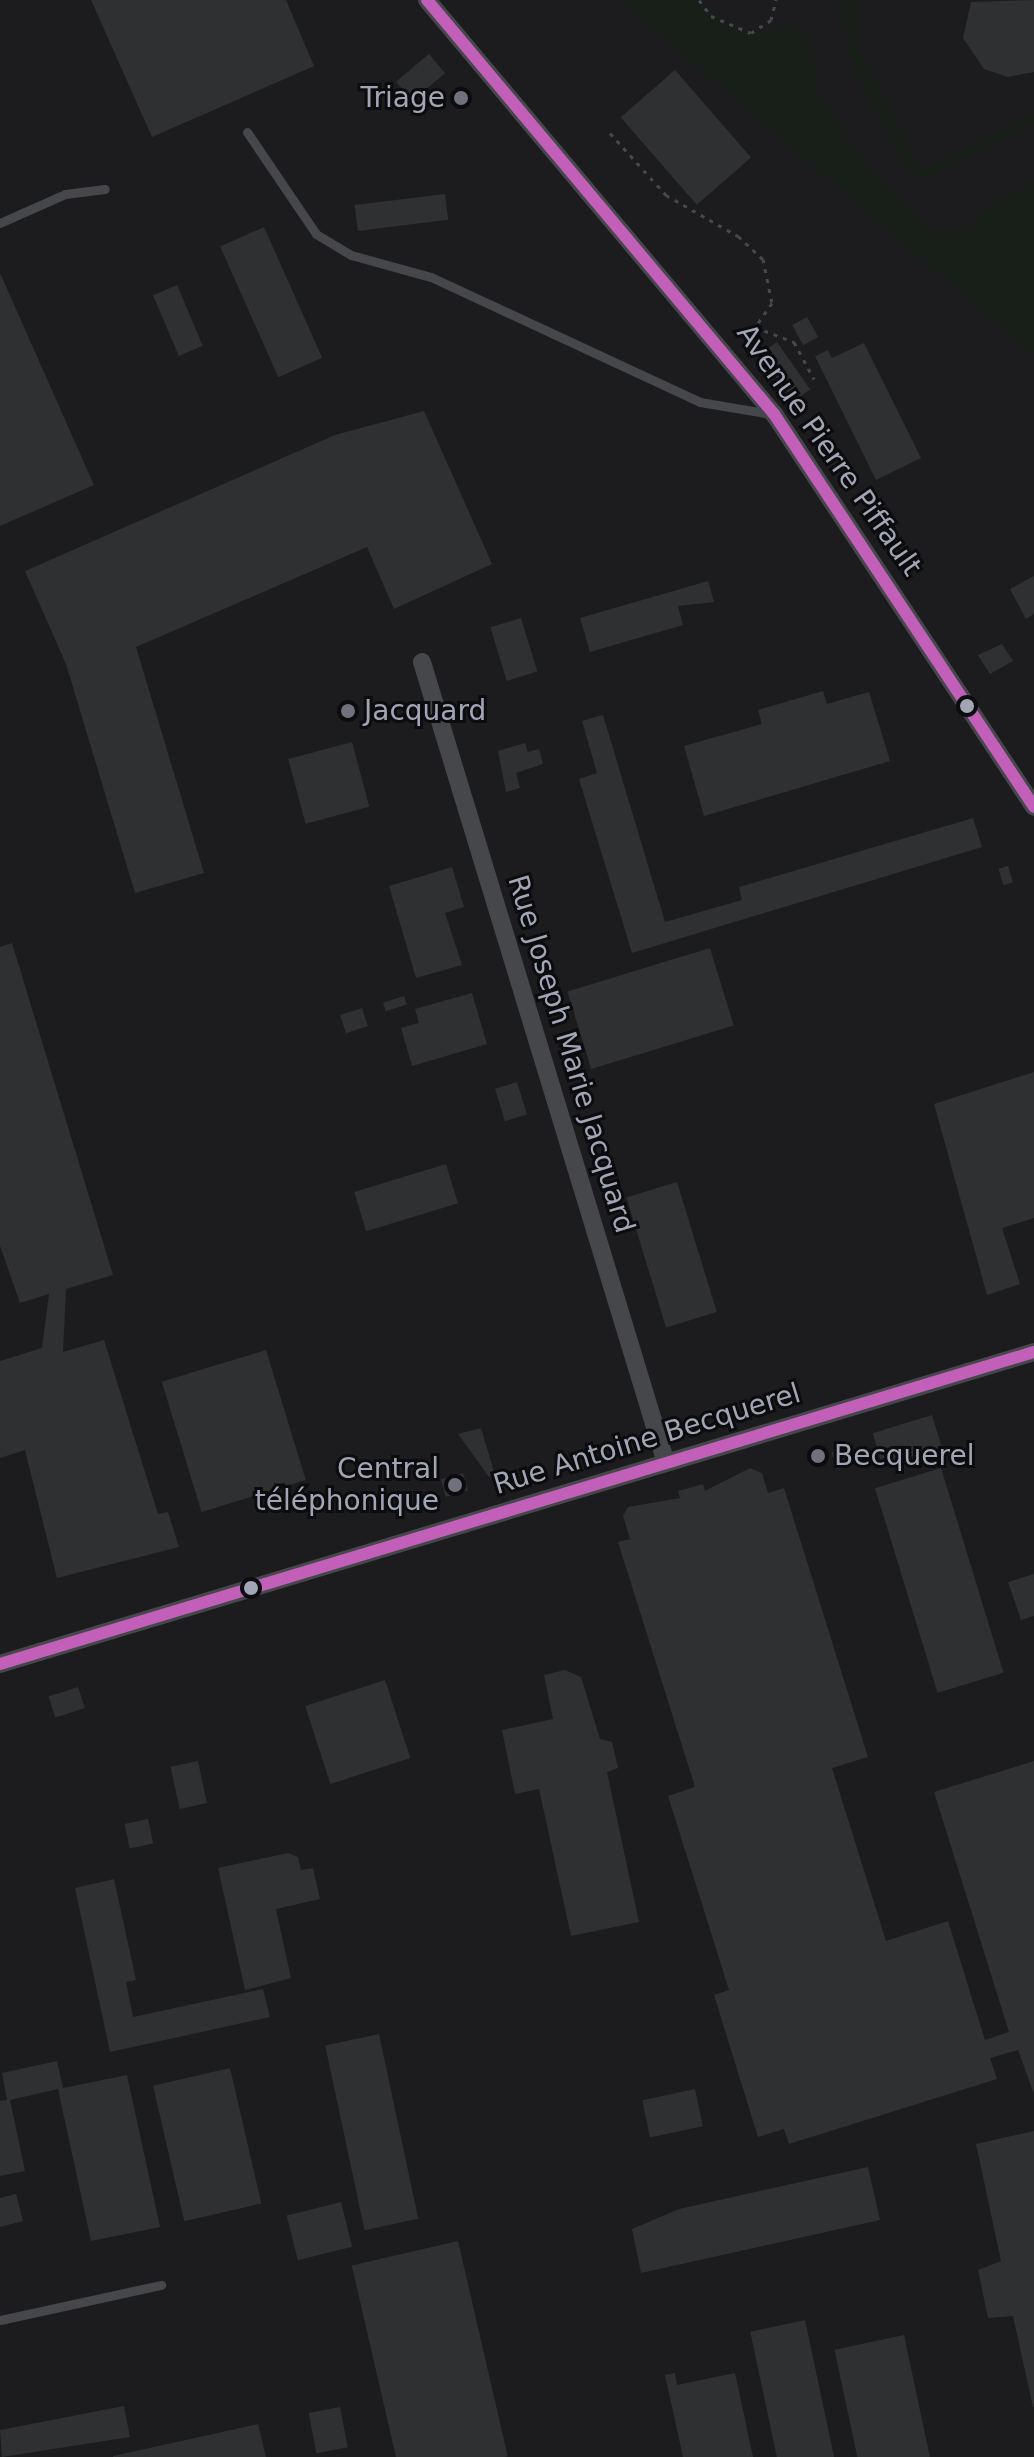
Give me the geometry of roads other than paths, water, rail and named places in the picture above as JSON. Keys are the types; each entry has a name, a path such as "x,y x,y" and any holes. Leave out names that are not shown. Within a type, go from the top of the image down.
{"street":[{"name":"Avenue Pierre Piffault","path":"427,0 774,414 1034,807"},
{"name":"Rue Joseph Marie Jacquard","path":"422,662 666,1463"},
{"name":"Rue Antoine Becquerel","path":"0,1664 1034,1352"}],"lane":[{"path":"247,132 316,234 351,255 431,277 700,402 774,414"},
{"path":"0,223 65,194 105,189"},
{"path":"0,2320 161,2285"}],"place":[{"name":"Triage","path":"461,98"},
{"name":"Jacquard","path":"348,711"},
{"name":"Becquerel","path":"818,1456"},
{"name":"Central téléphonique","path":"455,1485"}]}
